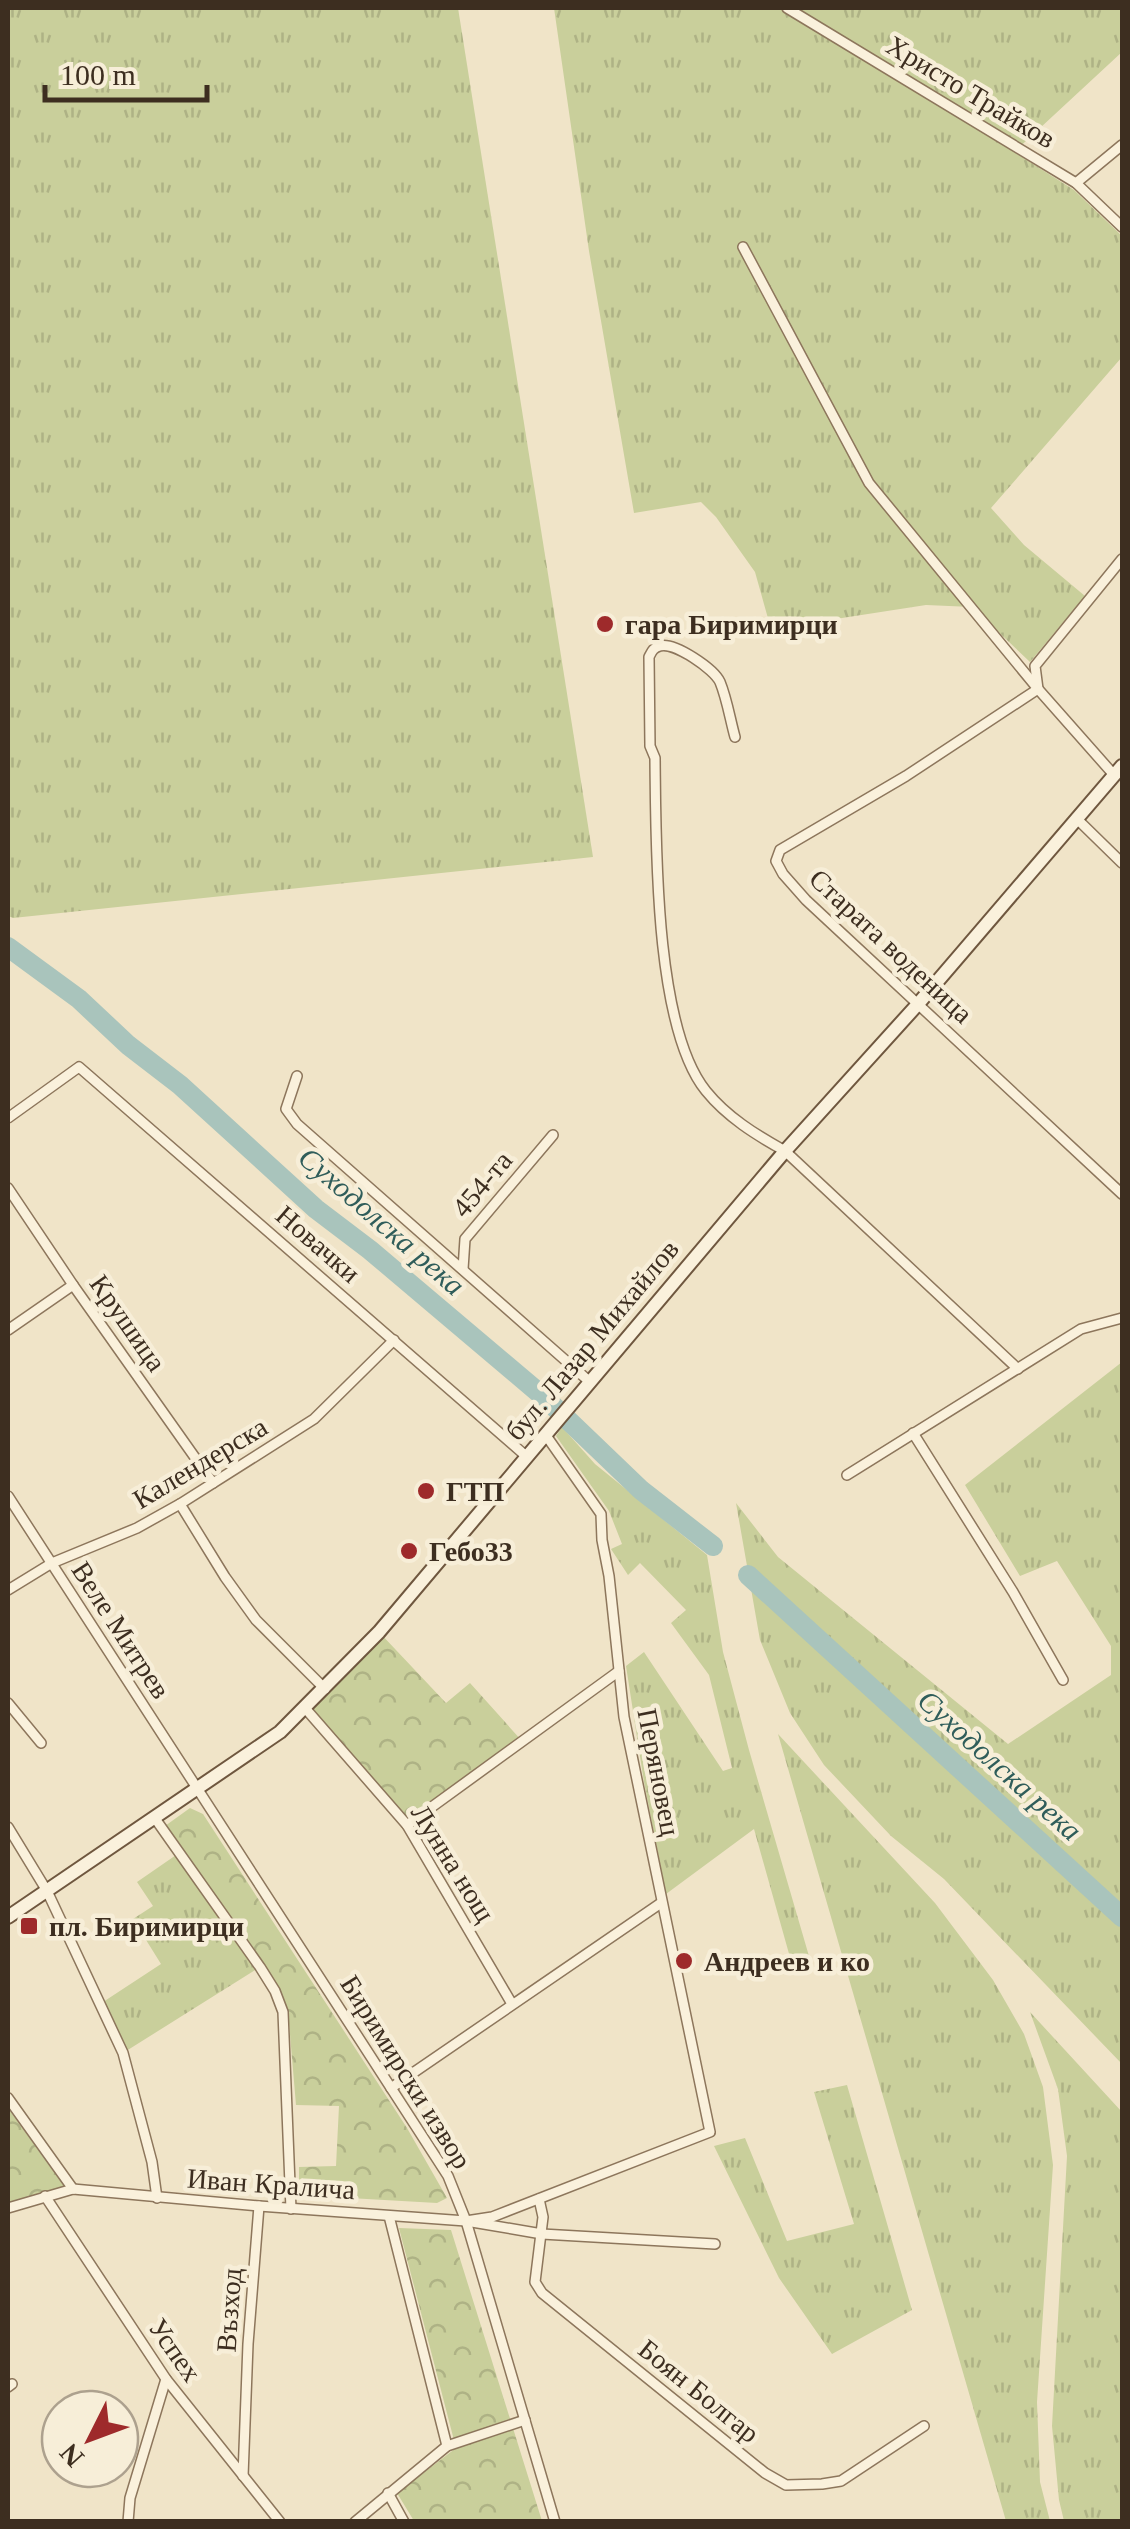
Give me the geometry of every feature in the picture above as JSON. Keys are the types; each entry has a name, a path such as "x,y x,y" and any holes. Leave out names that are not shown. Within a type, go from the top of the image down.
{"street":[{"name":"Христо Трайков","path":"787,8 1076,183 1122,227"},
{"path":"1076,183 1122,145"},
{"path":"743,246 868,484 1038,689 1118,770"},
{"path":"1038,689 1035,666 1122,559"},
{"path":"735,737 719,678 702,662 670,646 652,651 650,746 655,758 663,950 688,1064 706,1092 745,1128 786,1151 1018,1369"},
{"name":"Старата воденица","path":"1038,689 906,776 780,850 776,861 794,887 1122,1194"},
{"name":"бул. Лазар Михайлов","path":"8,1917 280,1732 326,1688 1118,770"},
{"path":"1076,818 1120,857"},
{"name":"Новачки","path":"8,1118 79,1067 526,1456"},
{"path":"297,1076 286,1108 297,1124 590,1382"},
{"name":"454-та","path":"463,1269 465,1239 552,1135"},
{"name":"Крушица","path":"8,1188 213,1483"},
{"path":"8,1330 72,1284"},
{"path":"847,1475 1082,1329 1122,1318"},
{"name":"Календерска","path":"8,1590 52,1563 137,1528 180,1504 314,1419 394,1340"},
{"name":"Перяновец","path":"547,1432 602,1514 624,1717 710,2132"},
{"path":"912,1433 1013,1592 1062,1680"},
{"name":"Веле Митрев","path":"8,1496 196,1788"},
{"path":"180,1504 256,1620 326,1688"},
{"path":"406,1825 619,1671"},
{"path":"8,1703 41,1743"},
{"name":"Лунна нощ","path":"305,1708 406,1825 512,2004"},
{"name":"Биримирски извор","path":"196,1788 448,2176 466,2222 555,2522"},
{"path":"154,1817 260,1967 283,2012 291,2209"},
{"path":"8,1826 46,1891 123,2053 152,2162 157,2198"},
{"path":"391,2088 662,1903"},
{"path":"8,2098 74,2189"},
{"name":"Иван Кралича","path":"466,2222 492,2218 710,2132"},
{"name":"Иван Кралича","path":"8,2208 74,2189 466,2222 542,2234 715,2244"},
{"name":"Успех","path":"45,2196 166,2379 280,2522"},
{"name":"Боян Болгар","path":"539,2198 543,2217 535,2282 542,2294 786,2485 841,2480 924,2426"},
{"name":"Възход","path":"243,2476 259,2206"},
{"path":"388,2216 448,2446"},
{"path":"128,2522 130,2498 166,2379"},
{"path":"355,2522 448,2446 525,2420"},
{"path":"388,2493 404,2522"}],"green space":[{"path":"8,8 458,8 593,857 8,916"},
{"path":"554,8 1122,8 1122,52 1014,152 1074,190 1122,236 1122,357 991,508 1024,545 1085,596 1030,662 972,607 926,605 771,629 755,572 701,502 634,513 589,251"},
{"path":"1122,1362 1122,2064 944,1879 891,1836 824,1765 790,1713 760,1640 736,1503 778,1557 1008,1744 1111,1675 1111,1646 1057,1561 1020,1576 965,1485"},
{"path":"562,1427 595,1464 707,1555 723,1652 811,1963 793,1968 754,1829 666,1894 626,1666 644,1652 723,1771 732,1768 709,1675 671,1623 686,1610 640,1563 628,1575 611,1549 622,1544 609,1511 556,1436"},
{"path":"379,1632 446,1703 470,1683 522,1741 407,1825 305,1708"},
{"path":"778,1734 935,1903 993,1980 1024,2034 1043,2087 1053,2165 1037,2402 1040,2482 1050,2521 1006,2521"},
{"path":"190,1808 203,1814 407,2128 447,2198 437,2203 314,2196 313,2186 299,2186 299,2167 336,2166 339,2106 296,2105 288,2011 274,1980 165,1826"},
{"path":"179,1853 260,1967 123,2053 100,2004 161,1964 133,1919 153,1906 137,1882"},
{"path":"1030,2012 1122,2112 1122,2521 1064,2521 1059,2500 1052,2426 1067,2156 1058,2089"},
{"path":"847,2085 912,2310 832,2354 779,2278 714,2146 745,2138 787,2241 854,2224 814,2092"},
{"path":"8,2108 64,2186 8,2203"},
{"path":"399,2228 451,2230 542,2521 414,2521 397,2493 456,2448"}],"waterway":[{"name":"Суходолска река","path":"8,947 79,999 316,1209 545,1398 641,1490 713,1546"},
{"name":"Суходолска река","path":"748,1575 1122,1917"}],"place":[{"name":"гара Биримирци","path":"605,624"},
{"name":"ГТП","path":"426,1491"},
{"name":"Гебо33","path":"409,1551"},
{"name":"пл. Биримирци","path":"29,1926"},
{"name":"Андреев и ко","path":"684,1961"}]}
